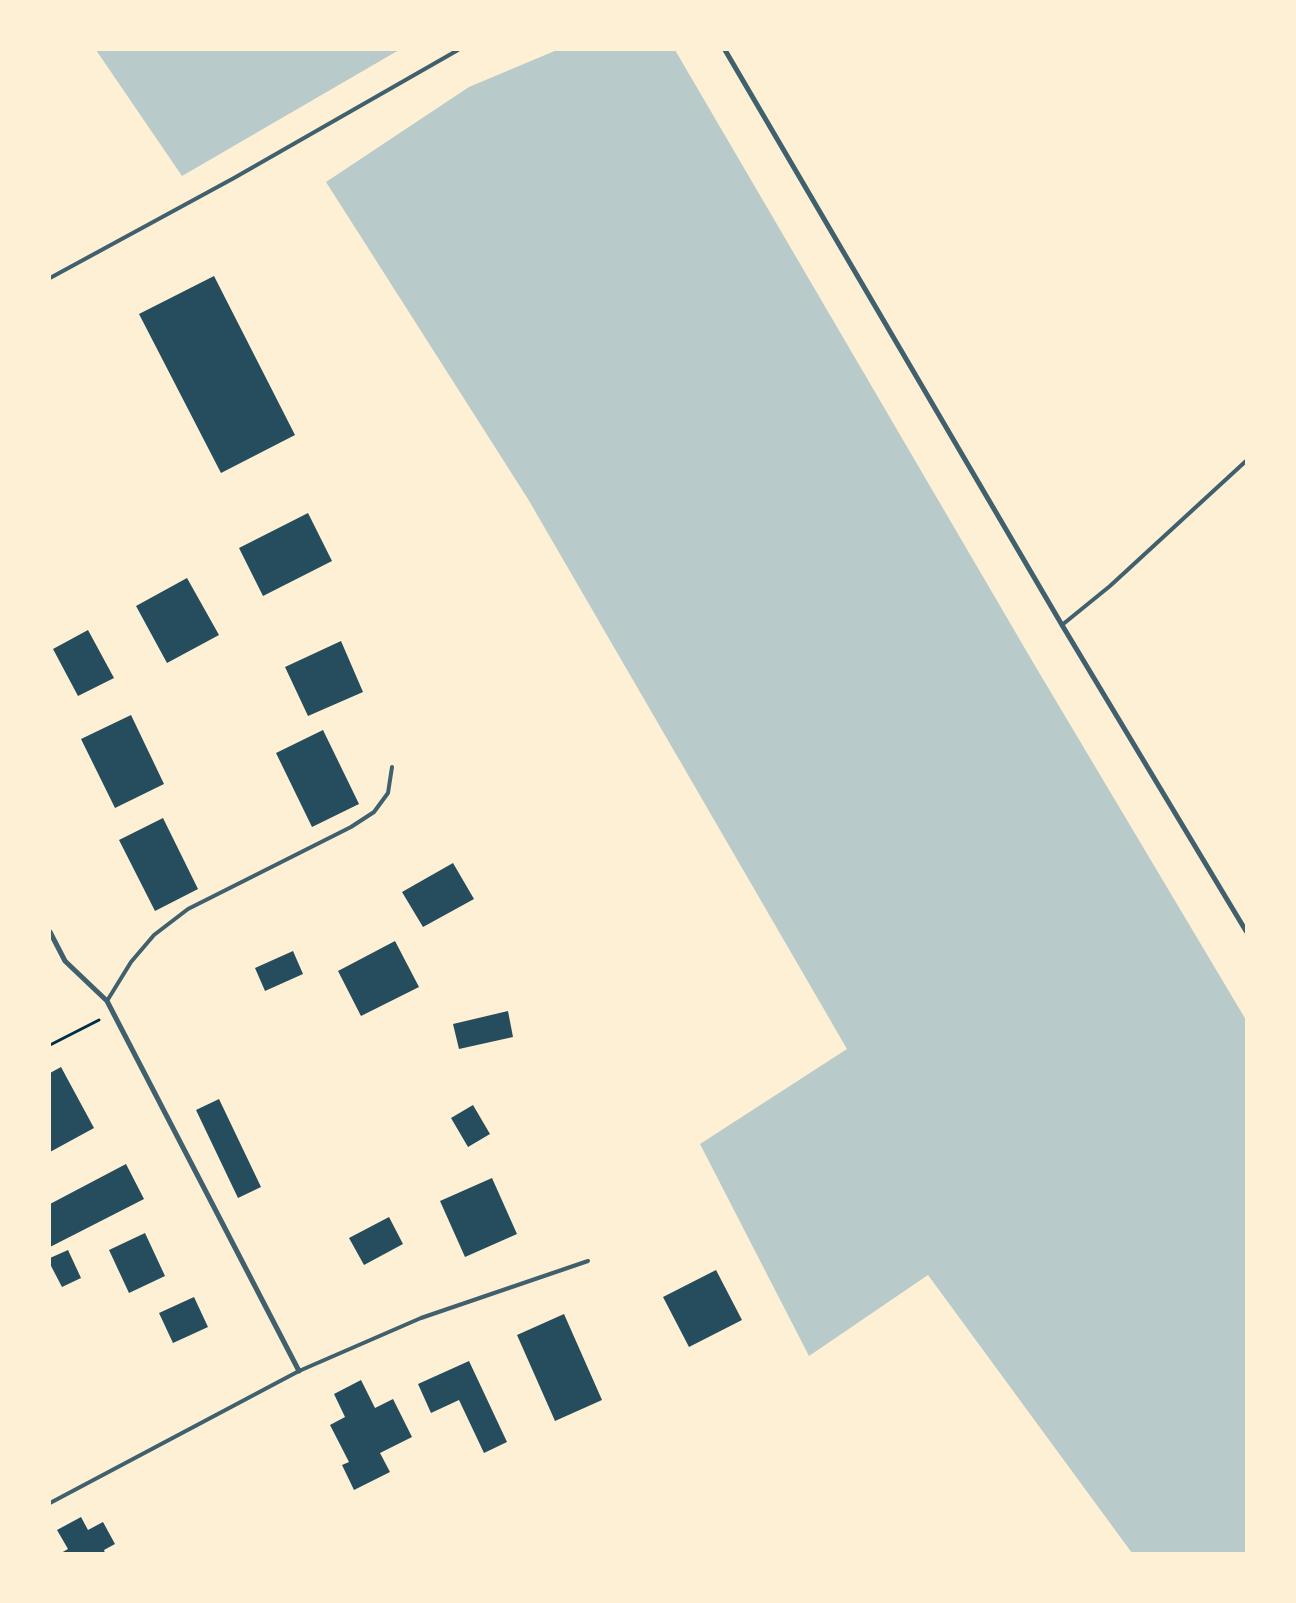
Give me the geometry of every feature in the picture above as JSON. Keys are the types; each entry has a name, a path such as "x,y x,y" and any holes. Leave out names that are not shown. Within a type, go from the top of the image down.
{"street":[{"path":"725,50 1062,625 1246,931"},
{"path":"50,932 65,961 107,1002 114,1013 299,1371"}],"lane":[{"path":"50,278 234,178 458,50"},
{"path":"1062,625 1110,586 1246,462"},
{"path":"107,1002 131,962 154,935 188,909 351,827 374,812 388,793 392,767"},
{"path":"50,1503 299,1371 421,1318 588,1261"}],"path":[{"path":"50,1045 114,1013"}],"shaded area":[{"path":"96,50 399,50 182,176"},
{"path":"557,50 675,50 1034,664 1246,1020 1246,1553 1132,1553 928,1275 809,1356 700,1144 847,1049 528,499 326,182 469,87"}],"building":[{"path":"214,276 295,435 221,473 139,314"},
{"path":"308,513 332,561 263,596 239,548"},
{"path":"187,578 219,635 167,663 136,606"},
{"path":"88,630 114,678 78,696 53,649"},
{"path":"341,641 363,692 308,716 285,667"},
{"path":"131,715 164,784 115,808 81,739"},
{"path":"323,730 359,804 312,827 276,753"},
{"path":"163,818 198,889 155,911 119,840"},
{"path":"453,863 474,899 423,927 402,892"},
{"path":"395,941 419,987 361,1016 338,971"},
{"path":"293,951 303,974 265,991 255,968"},
{"path":"508,1011 513,1037 459,1049 453,1024"},
{"path":"61,1067 94,1128 50,1152 50,1073"},
{"path":"219,1099 261,1187 238,1198 196,1110"},
{"path":"473,1105 490,1134 468,1147 451,1118"},
{"path":"126,1164 144,1199 50,1247 50,1204"},
{"path":"492,1178 517,1234 465,1257 440,1201"},
{"path":"389,1217 403,1244 364,1265 349,1238"},
{"path":"145,1233 165,1276 129,1293 109,1250"},
{"path":"68,1250 81,1278 62,1287 50,1264 50,1258"},
{"path":"716,1270 742,1320 689,1347 663,1297"},
{"path":"194,1297 208,1327 173,1343 159,1313"},
{"path":"564,1314 602,1400 555,1421 517,1335"},
{"path":"469,1361 507,1442 484,1453 459,1400 431,1413 418,1384"},
{"path":"361,1380 375,1408 393,1399 412,1437 380,1453 390,1472 354,1490 342,1465 349,1462 330,1425 345,1417 334,1394"},
{"path":"81,1517 88,1530 103,1522 115,1544 104,1550 105,1553 61,1553 68,1549 57,1530"}]}
